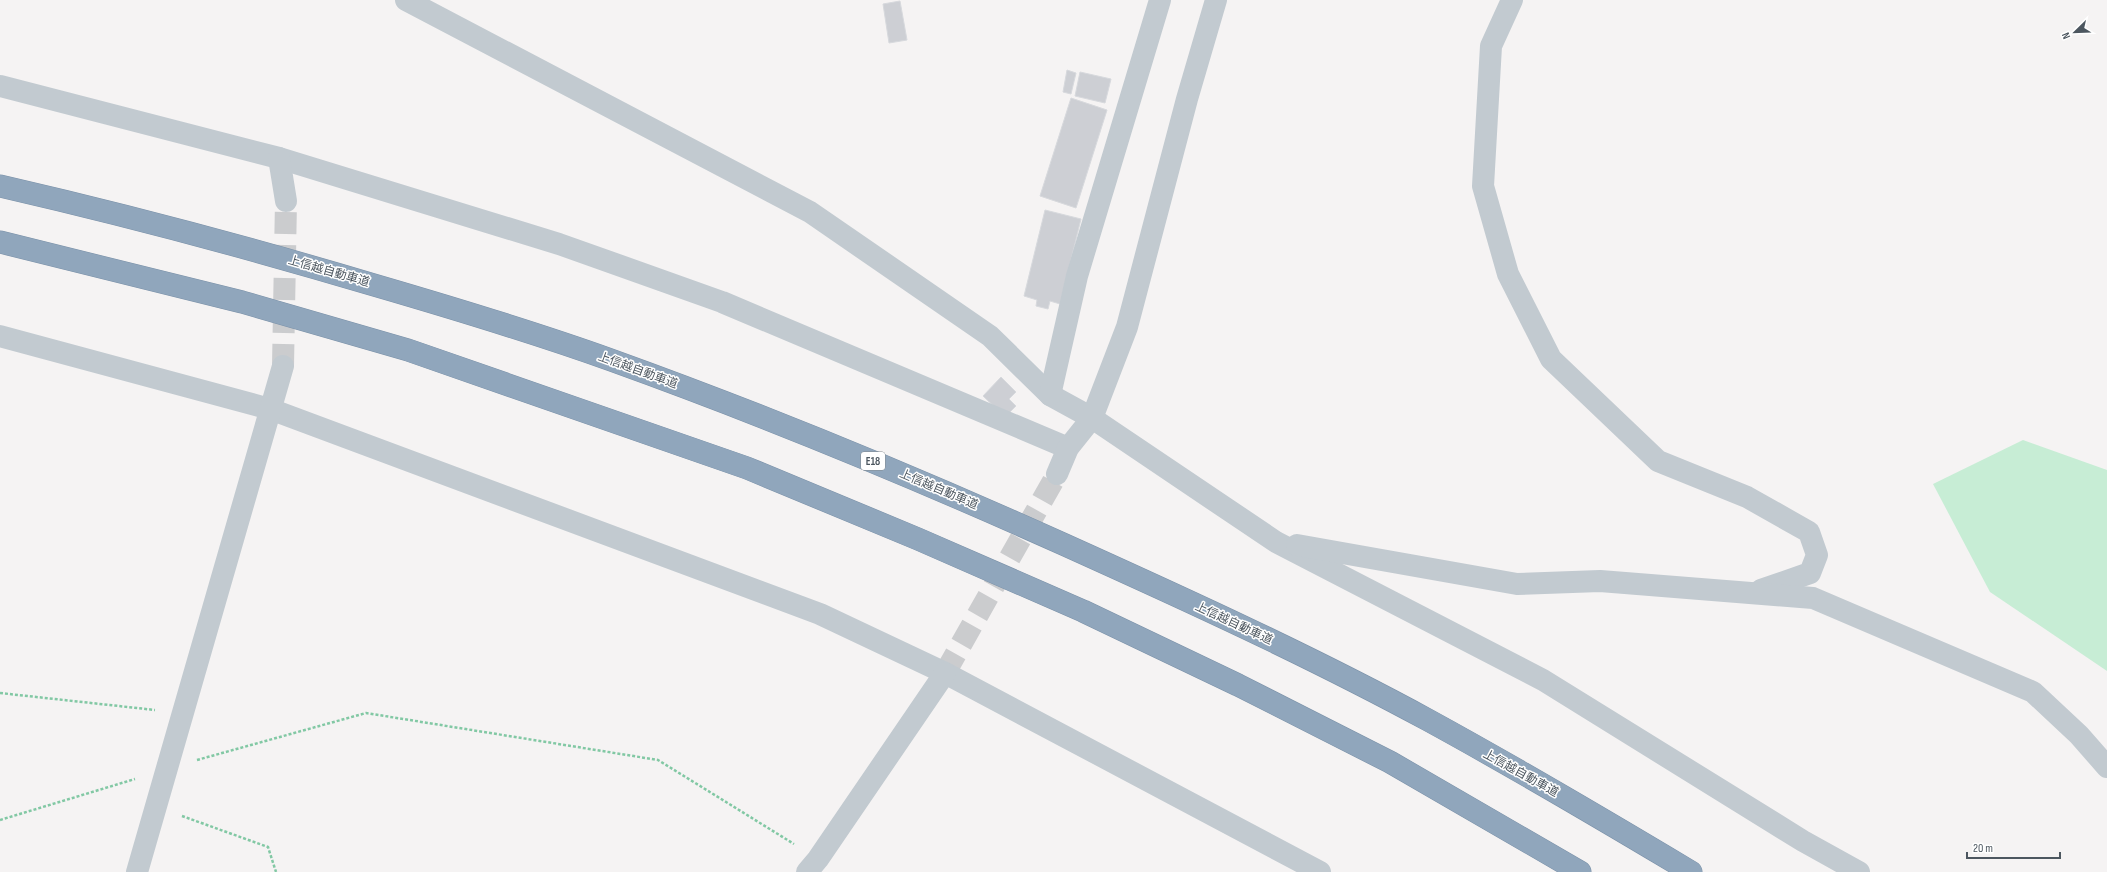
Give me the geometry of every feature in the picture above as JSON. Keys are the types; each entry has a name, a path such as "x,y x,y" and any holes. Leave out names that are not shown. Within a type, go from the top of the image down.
{"highway":[{"name":"上信越自動車道","path":"0,186 90,206 260,251 439,304 607,359 773,420 940,489 1112,566 1269,640 1424,718 1575,803 1691,872"},
{"path":"0,242 242,302 408,350 747,468 918,539 1076,608 1238,685 1390,762 1580,872"}],"street":[{"path":"406,0 810,212 990,336 1050,395 1092,418 1276,542 1544,680 1803,841 1859,872"},
{"path":"1050,395 1077,276 1160,0"},
{"path":"1057,474 1068,448 1092,418 1127,327 1187,99 1216,0"},
{"path":"1512,0 1492,46 1483,186 1508,274 1551,359 1658,461 1747,497 1809,532 1817,555 1810,573 1754,593"},
{"path":"0,86 279,158 559,244 722,302 1068,448"},
{"path":"279,158 286,201"},
{"path":"0,336 270,409 820,614 945,673 1320,872"},
{"path":"137,872 167,769 181,714 283,366"},
{"path":"1276,542 1517,584 1600,580 1813,598 2033,692 2079,735 2107,767"},
{"path":"813,866 945,673"}],"path":[{"path":"0,693 181,714"},
{"path":"0,820 167,769 366,713 658,760 813,866"},
{"path":"156,807 268,848 276,872"}],"green space":[{"path":"2023,440 2107,470 2107,671 1990,592 1933,484"}],"building":[{"path":"900,1 907,40 889,43 883,4"},
{"path":"1067,70 1076,73 1071,94 1063,92"},
{"path":"1080,72 1111,79 1105,103 1075,96"},
{"path":"1071,98 1107,110 1076,208 1040,196"},
{"path":"1045,210 1081,219 1060,304 1050,301 1048,309 1036,306 1037,300 1024,296"},
{"path":"1001,377 1016,392 1009,399 1016,406 1005,417 983,396"}],"tunnel":[{"path":"283,366 286,201"},
{"path":"945,673 1057,474"}]}
